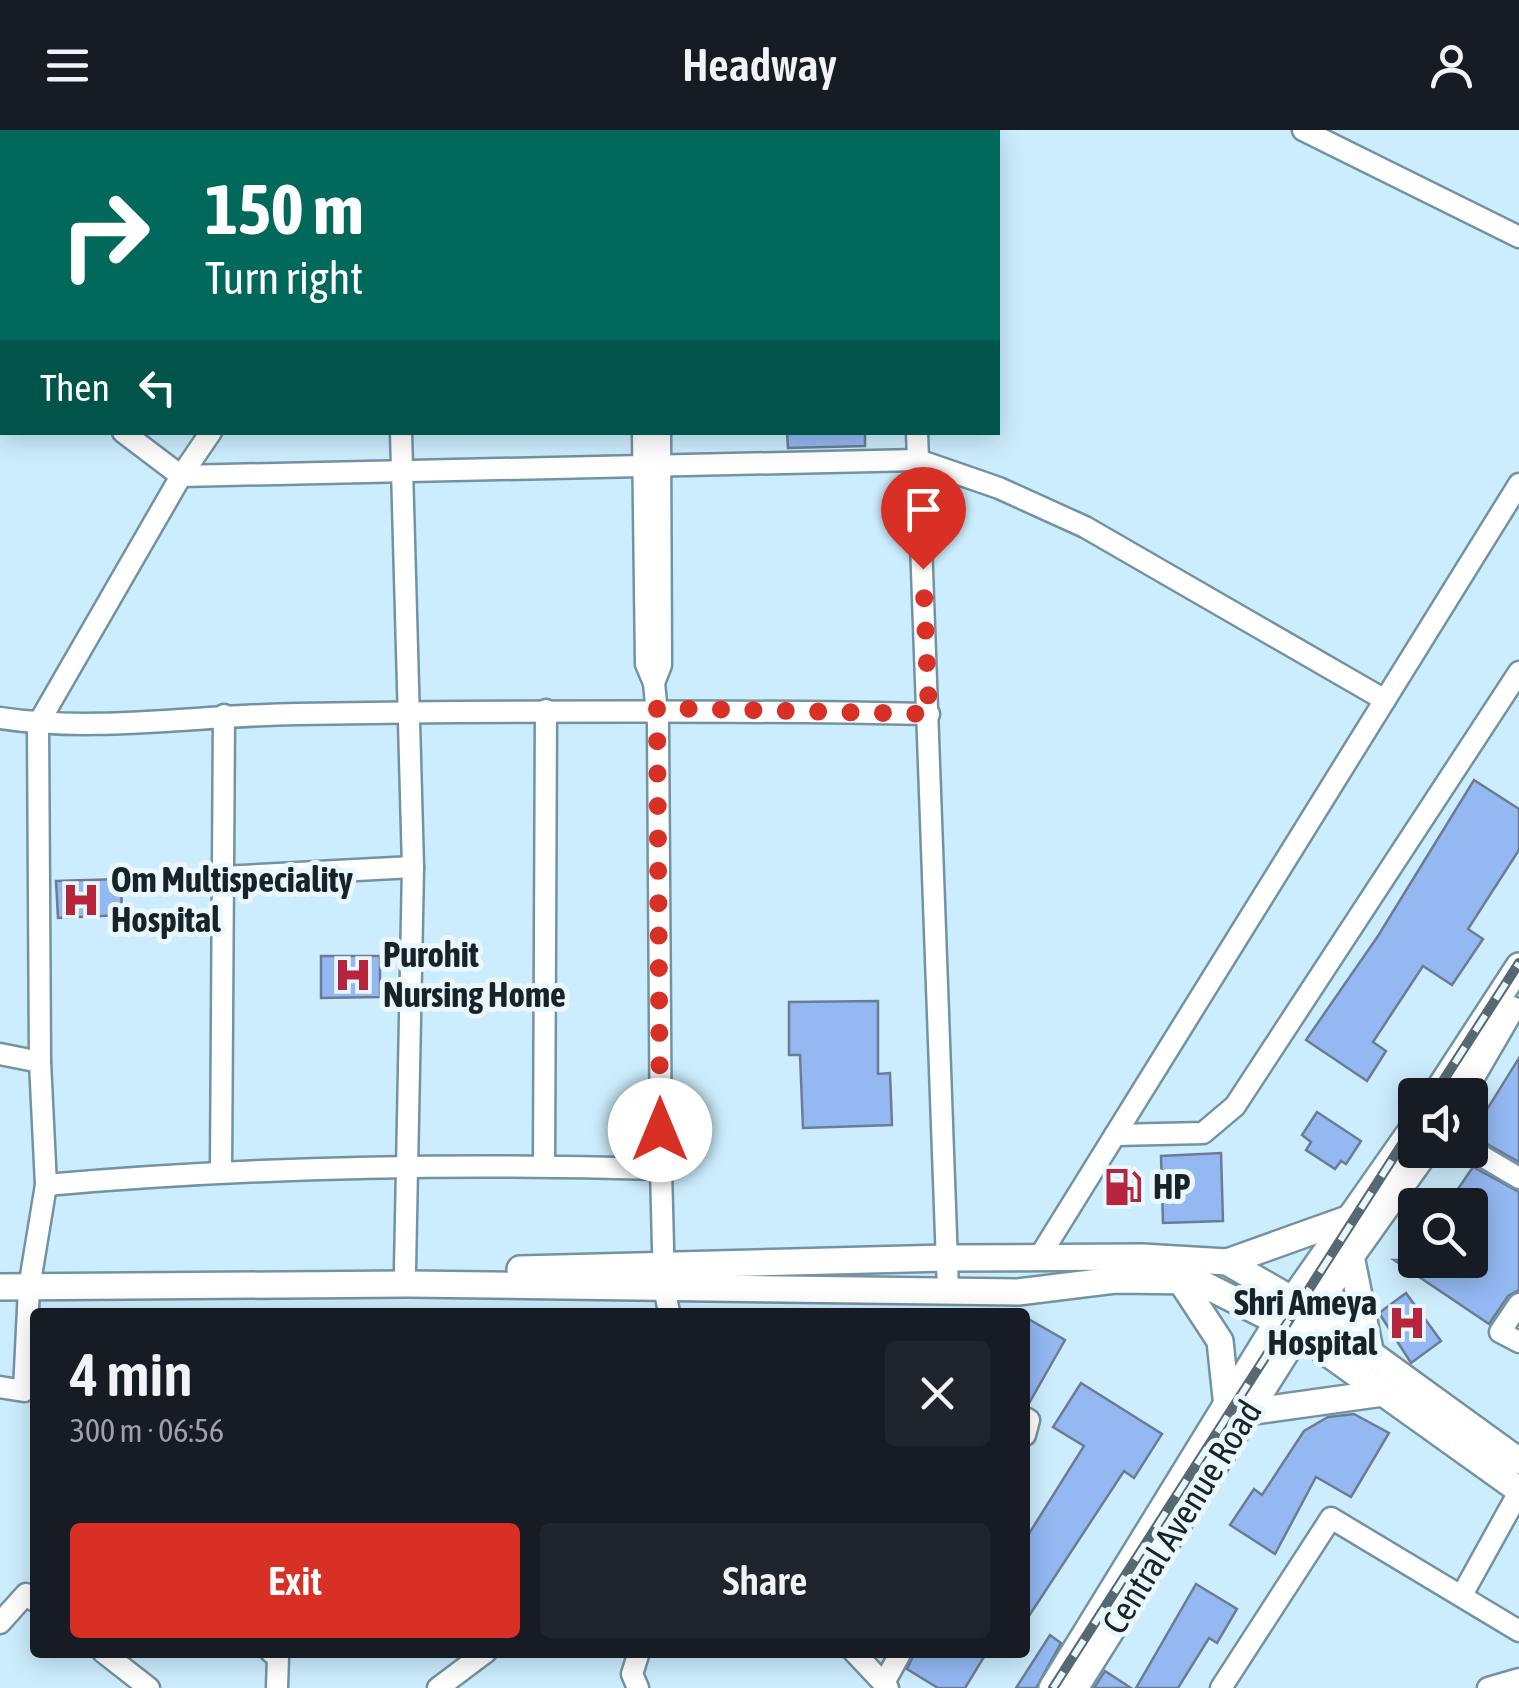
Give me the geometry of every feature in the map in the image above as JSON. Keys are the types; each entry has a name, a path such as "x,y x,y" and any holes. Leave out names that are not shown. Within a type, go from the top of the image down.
{"main road":[{"path":"1446,1078 1519,966"},
{"path":"1471,1078 1519,997"},
{"path":"1295,1315 1350,1218 1398,1149"},
{"name":"Central Avenue Road","path":"1075,1688 1295,1315 1351,1256 1414,1168"},
{"path":"0,1287 30,1280 404,1269 666,1288 946,1258 1227,1262 1350,1218"},
{"path":"1351,1256 1372,1354"},
{"path":"1227,1262 1295,1315 1383,1393 1519,1491"},
{"path":"0,1271 30,1280 1018,1292 1115,1280 1197,1280 1295,1315 1372,1354 1519,1460"},
{"path":"1052,1688 1237,1410 1220,1342 1180,1280"},
{"path":"1237,1410 1383,1393"}],"street":[{"path":"1304,130 1519,237"},
{"path":"127,435 181,476 918,460 999,488 1085,527 1385,700"},
{"path":"0,1387 29,1392 30,1280 46,1186 40,1062 38,724 181,476 210,435"},
{"path":"402,435 413,867 403,1170 404,1269"},
{"path":"643,435 651,464 661,664 654,683 658,716 661,1169 666,1288"},
{"path":"651,464 659,435"},
{"path":"918,435 948,1291"},
{"path":"1038,1258 1519,484"},
{"path":"1115,1135 1203,1133 1234,1106 1519,672"},
{"path":"0,718 38,724 224,715 546,710 658,716 929,714"},
{"path":"544,1165 546,710"},
{"path":"221,1170 224,715"},
{"path":"223,877 413,867"},
{"path":"0,1054 40,1062"},
{"path":"1488,1160 1519,1178"},
{"path":"46,1186 221,1170 544,1165 661,1169"},
{"path":"1519,1304 1500,1332 1519,1342"},
{"path":"1462,1596 1519,1491"},
{"path":"1221,1688 1330,1518 1519,1631"},
{"path":"0,1623 26,1594 30,1597"},
{"path":"110,1658 149,1688"},
{"path":"276,1658 277,1688"},
{"path":"438,1688 478,1658"},
{"path":"637,1658 632,1674 638,1688"},
{"path":"860,1658 886,1686 899,1658"},
{"path":"1488,1688 1519,1679"}],"building":[{"path":"787,435 865,435 865,446 788,448"},
{"path":"1474,780 1519,809 1519,850 1468,929 1483,939 1452,985 1423,966 1373,1042 1386,1051 1367,1081 1306,1040 1378,936"},
{"path":"121,879 122,915 58,918 56,881"},
{"path":"321,956 380,956 380,997 321,998"},
{"path":"878,1001 878,1074 890,1073 892,1125 803,1128 800,1055 789,1055 789,1002"},
{"path":"1519,1058 1519,1162 1488,1145 1488,1108"},
{"path":"1317,1112 1361,1141 1346,1164 1341,1161 1335,1169 1306,1150 1311,1142 1302,1135"},
{"path":"1221,1153 1223,1221 1163,1223 1161,1156"},
{"path":"1475,1168 1519,1192 1519,1290 1508,1296 1489,1324 1421,1278 1488,1278 1488,1188 1459,1188"},
{"path":"1406,1293 1441,1341 1411,1363 1379,1313"},
{"path":"1030,1320 1065,1340 1030,1401"},
{"path":"1081,1383 1162,1434 1134,1478 1124,1471 1030,1614 1030,1532 1084,1446 1053,1427"},
{"path":"1354,1414 1389,1433 1351,1497 1316,1477 1275,1554 1230,1525 1254,1489 1262,1495 1304,1431 1328,1417"},
{"path":"1196,1584 1237,1609 1217,1643 1209,1638 1178,1688 1136,1688"},
{"path":"1050,1635 1061,1643 1036,1688 1016,1688"},
{"path":"912,1658 983,1658 965,1688 938,1688 907,1669"},
{"path":"1105,1671 1131,1688 1094,1688"}],"railway":[{"path":"1445,1078 1519,963"},
{"path":"1053,1688 1398,1150"}],"place":[{"name":"Om Multispeciality Hospital","path":"81,900"},
{"name":"Purohit Nursing Home","path":"353,975"},
{"name":"HP","path":"1123,1187"},
{"name":"Shri Ameya Hospital","path":"1407,1323"}],"route":[{"path":"660,1130 657,708 929,714 923,569"}]}
